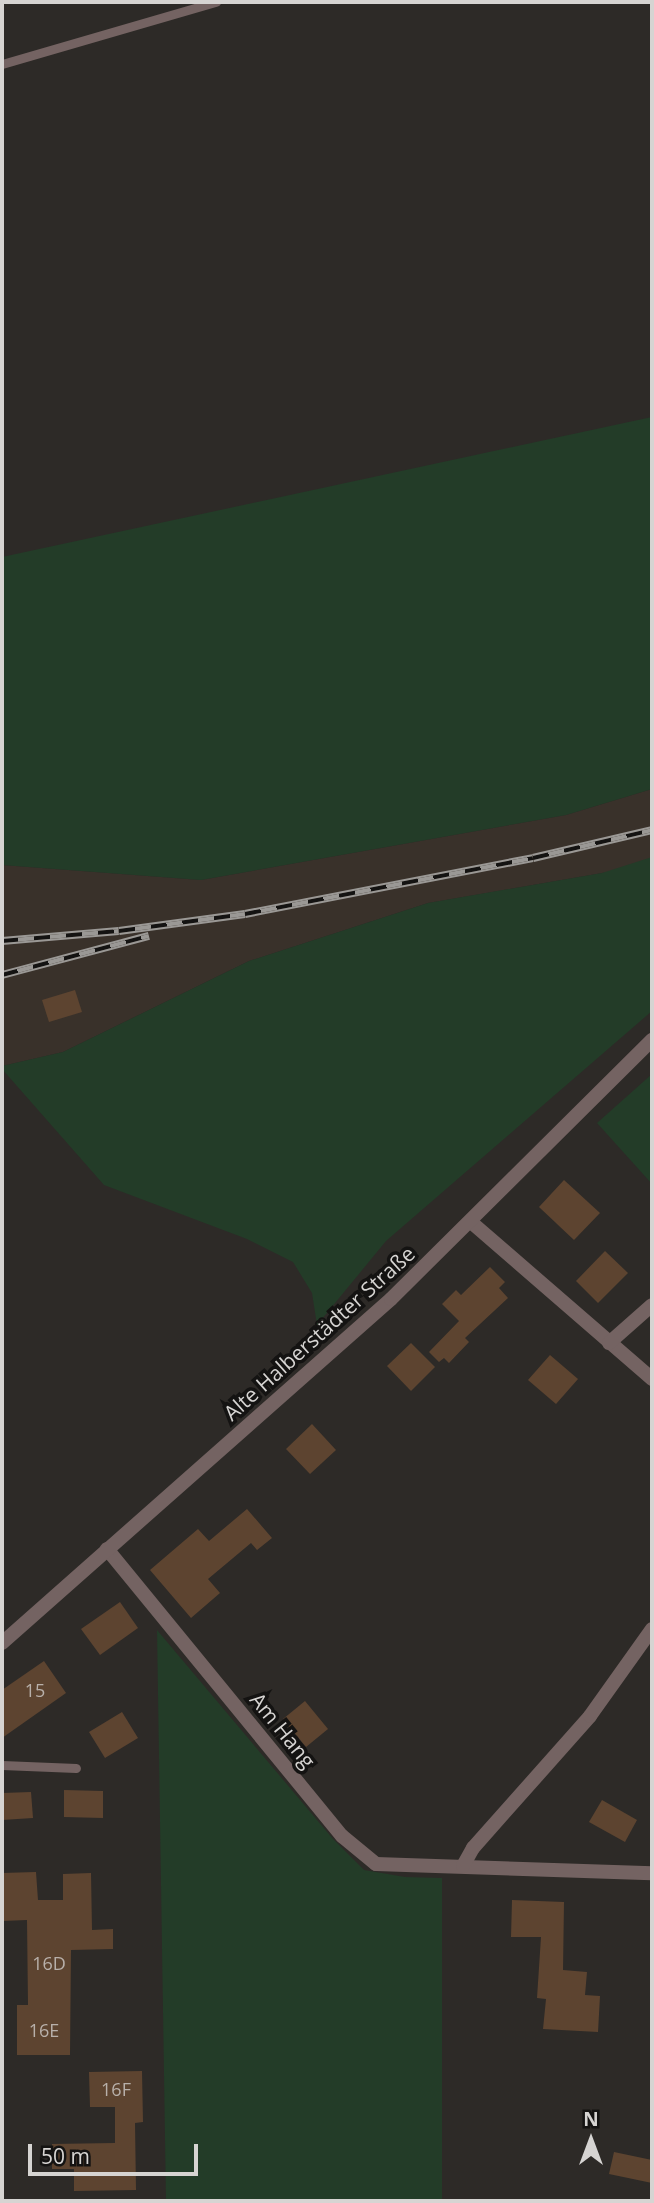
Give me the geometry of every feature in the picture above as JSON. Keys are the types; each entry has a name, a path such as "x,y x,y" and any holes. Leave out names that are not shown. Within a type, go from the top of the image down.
{"street":[{"name":"Alte Halberstädter Straße","path":"2,1643 391,1300 652,1041"},
{"path":"471,1222 652,1379"},
{"path":"609,1343 652,1305"},
{"name":"Am Hang","path":"107,1549 342,1836 376,1864 652,1873"},
{"path":"463,1866 473,1848 590,1716 652,1629"}],"lane":[{"path":"2,64 216,2"},
{"path":"2,1765 76,1768"}],"shaded area":[{"path":"652,789 652,858 608,872 428,903 249,961 63,1052 2,1066 2,865 201,880 566,815"}],"green space":[{"path":"652,417 652,789 566,815 201,880 2,865 2,557"},
{"path":"652,857 652,1011 386,1241 317,1325 312,1293 293,1262 247,1239 104,1185 2,1069 2,1066 63,1052 249,961 428,903 602,873"},
{"path":"652,1074 652,1184 597,1123"},
{"path":"157,1630 333,1839 364,1870 405,1877 442,1878 442,2201 166,2201"}],"building":[{"path":"75,990 82,1012 49,1022 42,1000"},
{"path":"564,1180 600,1213 574,1240 539,1207"},
{"path":"605,1251 628,1273 598,1303 576,1281"},
{"path":"490,1267 505,1282 499,1288 508,1298 465,1338 469,1342 449,1363 444,1358 439,1362 429,1352 459,1321 442,1304 456,1290 461,1295"},
{"path":"411,1343 435,1367 411,1391 387,1366"},
{"path":"550,1355 578,1379 556,1404 528,1380"},
{"path":"312,1424 336,1450 310,1474 286,1449"},
{"path":"247,1509 272,1538 257,1550 251,1543 208,1579 220,1593 191,1618 150,1570 198,1529 209,1541"},
{"path":"120,1602 138,1628 100,1655 81,1629"},
{"path":"44,1661 66,1693 2,1738 2,1690"},
{"path":"305,1701 328,1729 306,1747 283,1719"},
{"path":"122,1712 138,1738 105,1758 89,1732"},
{"path":"64,1790 103,1791 103,1818 64,1817"},
{"path":"31,1792 33,1818 2,1820 2,1793"},
{"path":"602,1800 637,1820 625,1842 589,1822"},
{"path":"36,1872 38,1900 63,1900 63,1874 91,1873 92,1930 113,1929 113,1949 71,1950 70,2055 17,2055 17,2005 28,2005 27,1920 2,1921 2,1873"},
{"path":"512,1900 564,1902 563,1970 587,1972 585,1995 600,1996 598,2032 543,2029 546,1999 537,1998 541,1937 511,1937"},
{"path":"142,2071 143,2122 135,2123 136,2190 74,2191 74,2169 52,2169 52,2144 115,2143 115,2107 90,2107 89,2072"},
{"path":"614,2152 652,2160 652,2183 609,2174"}],"railway":[{"path":"2,941 119,931 245,914 533,858 652,830"},
{"path":"2,975 149,936"}]}
